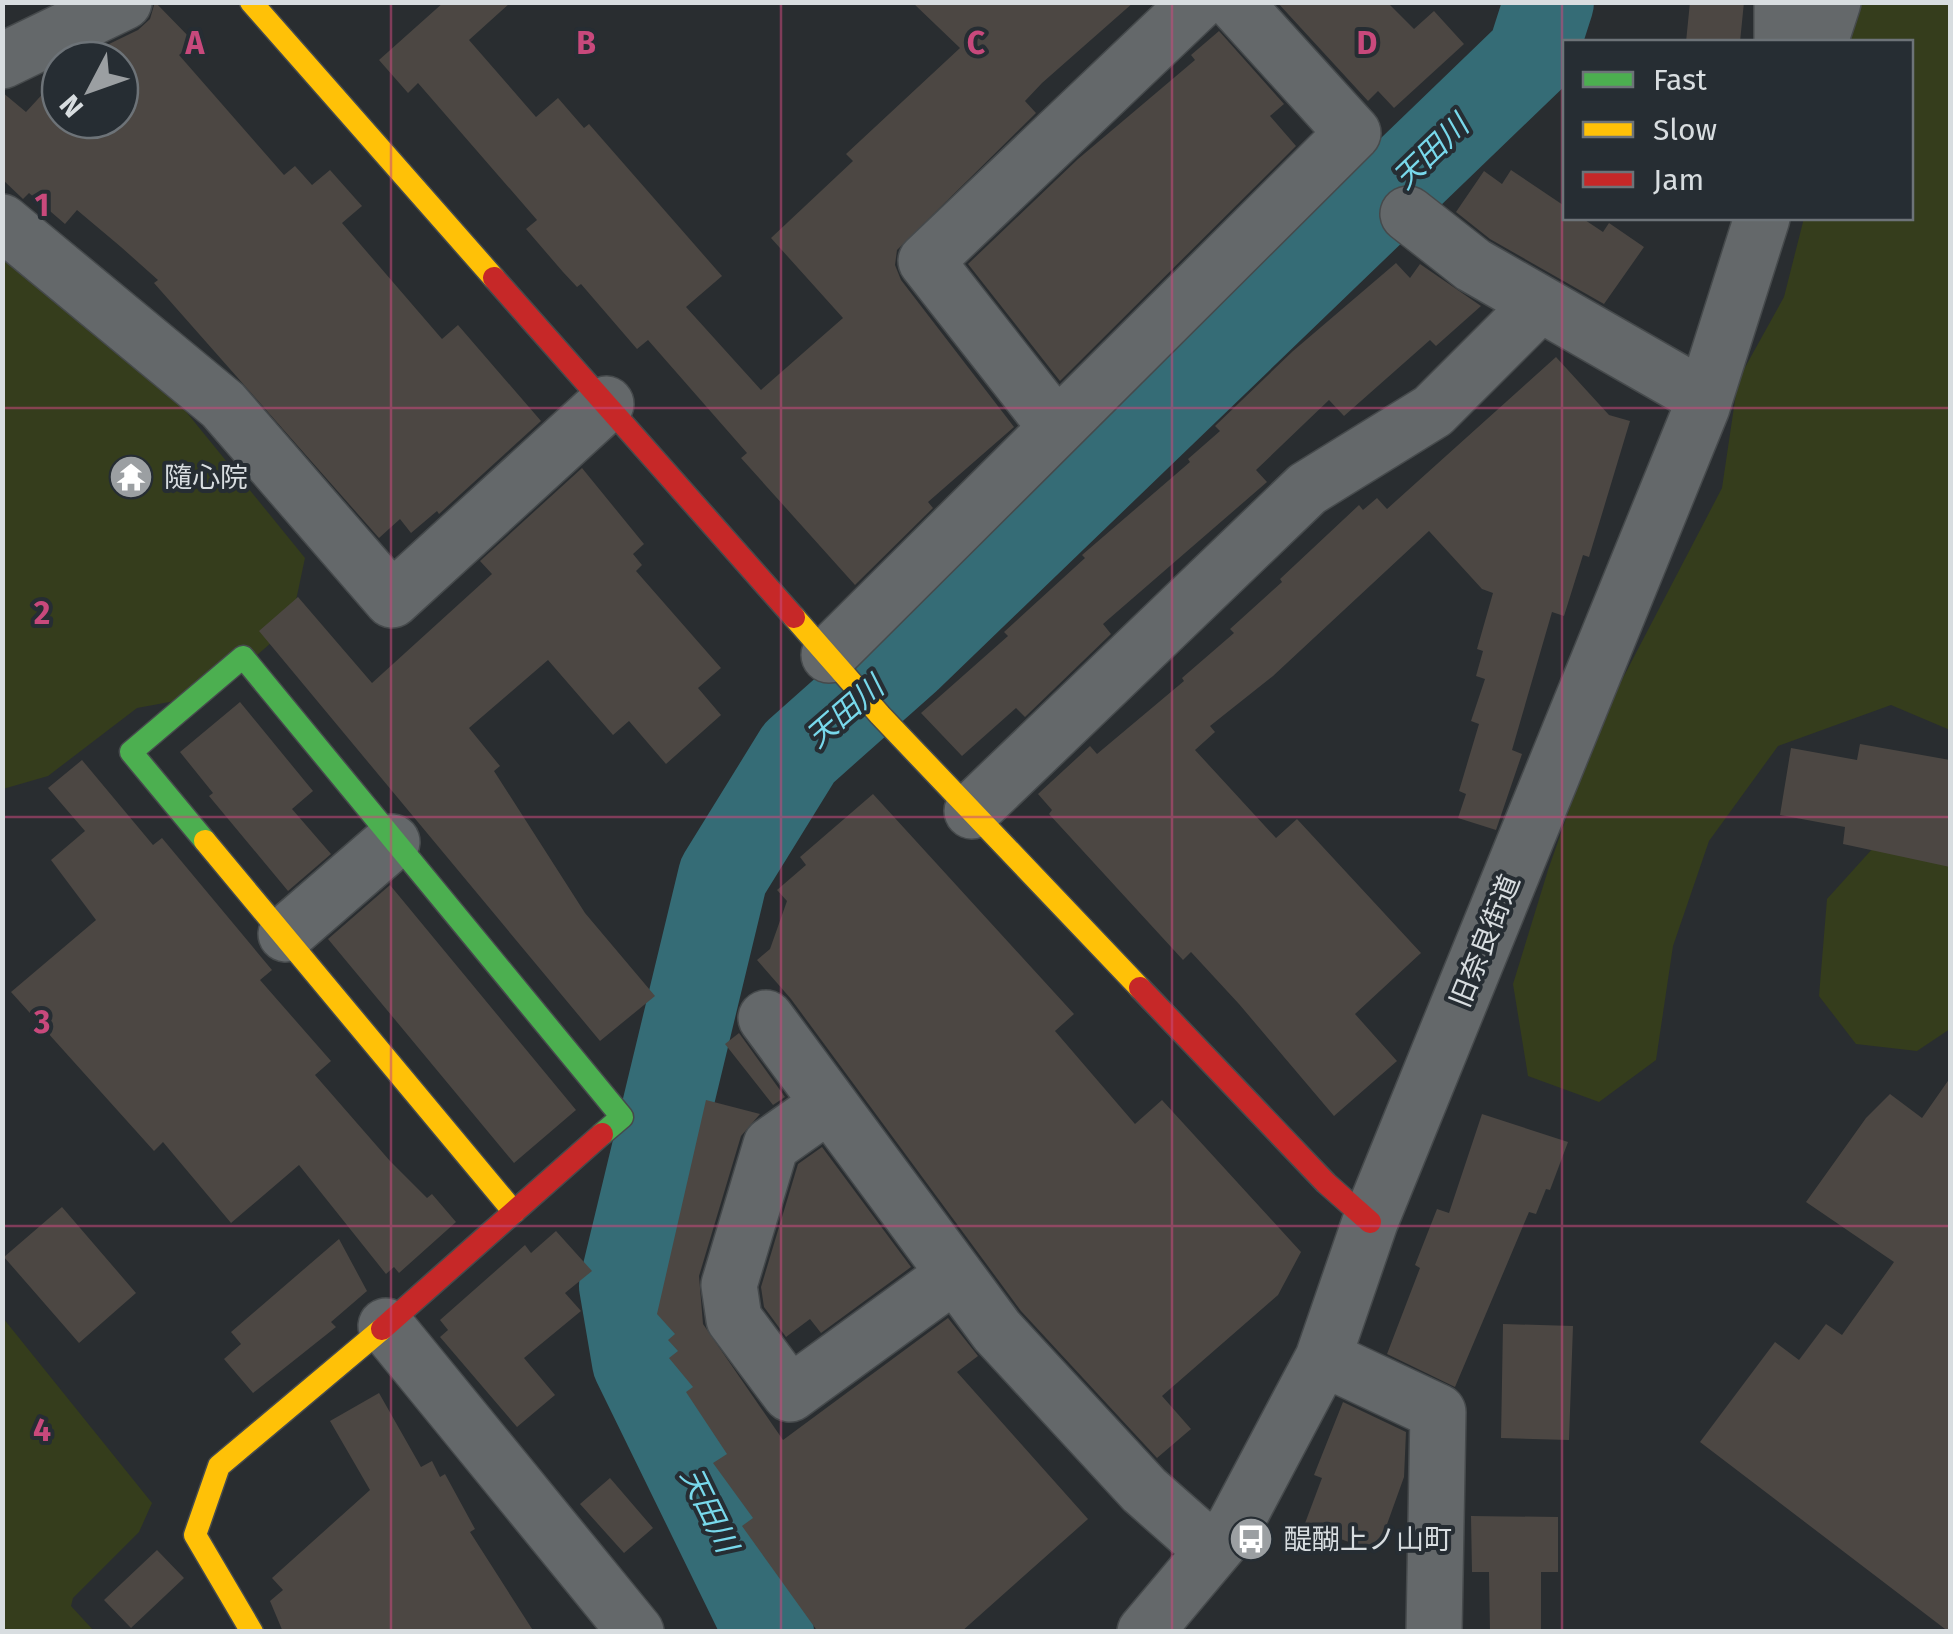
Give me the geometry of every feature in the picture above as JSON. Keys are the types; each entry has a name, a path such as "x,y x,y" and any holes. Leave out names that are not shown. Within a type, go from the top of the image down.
{"street":[{"path":"2,61 124,2"},
{"path":"252,2 880,716 1326,1183 1370,1222"},
{"path":"1056,427 926,261 1198,2"},
{"path":"829,655 1353,133 1234,2"},
{"path":"1782,2 1782,40"},
{"path":"1821,40 1834,2"},
{"path":"1408,214 1473,265 1704,398"},
{"name":"旧奈良街道","path":"1146,1632 1234,1526 1323,1358 1370,1222 1704,398 1761,220"},
{"path":"2,222 224,406 392,600 606,404"},
{"path":"972,811 1307,489 1433,411 1540,304"},
{"path":"252,1632 196,1534 219,1466 386,1326 622,1117 392,842 244,657 131,752 514,1212"},
{"path":"286,934 392,842"},
{"path":"766,1018 997,1331 1144,1490 1214,1551"},
{"path":"829,1104 770,1146 729,1286 734,1319 790,1394 955,1274"},
{"path":"386,1326 636,1632"},
{"path":"1323,1358 1438,1412 1434,1632"}],"green space":[{"path":"1855,3 1950,3 1950,730 1891,705 1778,746 1709,841 1673,946 1656,1060 1599,1102 1528,1076 1513,984 1600,722 1722,488 1738,380 1784,297 1803,220 1913,220 1913,40 1845,40"},
{"name":"隨心院","path":"2,257 162,382 305,558 295,605 272,642 213,694 137,708 48,776 3,789"},
{"path":"1950,845 1950,1029 1917,1051 1856,1044 1819,996 1827,899 1874,847"},
{"path":"3,1318 152,1503 139,1532 73,1598 71,1606 94,1631 3,1631"}],"building":[{"path":"155,2 194,42 179,55 284,175 295,166 312,185 330,170 362,206 342,223 442,339 458,325 541,421 439,514 437,511 411,533 400,519 379,538 154,283 158,280 121,247 77,210 65,224 29,193 23,199 2,179 2,92 26,112 40,97 40,140 140,140 140,40 117,40 150,19"},
{"path":"444,2 511,2 469,40 536,117 558,98 584,128 589,124 722,276 686,307 761,390 843,318 771,238 853,161 846,154 960,48 912,2 1134,2 1042,83 1025,101 1036,113 897,250 895,265 901,280 1014,427 928,502 933,508 855,585 741,458 747,453 648,340 637,349 581,284 577,287 563,272 526,229 537,220 418,83 408,93 379,60"},
{"path":"1277,2 1387,2 1414,29 1434,11 1464,44 1394,108 1378,91 1368,101"},
{"path":"1690,2 1744,2 1740,40 1686,40"},
{"path":"1219,31 1284,104 1270,116 1296,146 1060,381 968,264 1078,159 1195,60 1191,55"},
{"path":"1511,170 1563,205 1563,220 1585,220 1603,232 1609,223 1644,247 1604,304 1490,239 1456,212 1484,171 1502,184"},
{"path":"1396,263 1410,278 1420,264 1481,306 1436,346 1430,340 1344,416 1329,400 1256,470 1267,482 1103,624 1111,634 1025,717 1016,708 962,756 921,713 1008,636 1004,632 1085,558 1082,555 1190,462 1188,459 1220,431 1215,426 1293,351"},
{"path":"1556,357 1609,415 1630,421 1589,557 1583,555 1564,616 1552,612 1512,750 1522,754 1496,830 1458,818 1466,794 1459,791 1479,724 1471,721 1485,679 1476,676 1483,651 1477,649 1493,593 1482,589 1429,531 1273,676 1210,726 1215,732 1195,750 1276,838 1297,819 1421,953 1355,1014 1397,1061 1334,1116 1239,1004 1191,952 1183,960 1049,814 1052,810 1038,794 1090,746 1097,754 1184,681 1182,678 1234,633 1230,629 1359,505 1363,510 1377,498 1387,509"},
{"path":"582,468 644,544 633,554 642,565 636,571 721,668 698,688 721,715 666,764 629,721 613,735 548,660 469,728 500,766 494,771 585,913 655,996 600,1041 259,631 298,597 372,683 492,574 480,561"},
{"path":"240,702 313,791 292,809 331,854 288,891 209,796 213,793 180,752"},
{"path":"1860,744 1950,760 1950,867 1843,844 1845,827 1780,815 1791,748 1857,760"},
{"path":"82,760 153,845 162,838 272,970 260,980 331,1061 315,1075 390,1161 427,1198 432,1194 456,1222 399,1273 394,1267 386,1274 299,1165 231,1223 163,1142 154,1151 11,992 96,920 51,860 85,831 48,788"},
{"path":"873,794 1074,1014 1055,1031 1135,1124 1162,1100 1301,1252 1278,1295 1162,1396 1191,1429 1157,1458 1021,1311 791,999 757,960 770,949 787,901 777,890 806,865 800,857"},
{"path":"390,885 576,1110 514,1163 328,939"},
{"path":"739,1033 785,1097 773,1105 725,1044"},
{"path":"1950,1078 1949,1632 1700,1442 1775,1342 1799,1360 1826,1324 1842,1335 1894,1262 1806,1202 1866,1118 1890,1094 1922,1118"},
{"path":"706,1100 760,1114 741,1136 699,1276 703,1324 783,1440 948,1318 978,1356 957,1372 1088,1519 961,1632 818,1632 742,1526 753,1518 713,1463 727,1454 686,1392 693,1387 669,1358 678,1351 668,1340 675,1334 657,1314"},
{"path":"1482,1114 1568,1142 1550,1190 1546,1189 1536,1214 1529,1212 1455,1387 1387,1354 1420,1268 1415,1265 1437,1209 1449,1213"},
{"path":"822,1147 911,1267 821,1333 810,1319 786,1337 764,1307 761,1287 798,1164"},
{"path":"62,1207 136,1293 79,1343 4,1257"},
{"path":"556,1231 592,1271 565,1293 581,1311 524,1358 555,1395 517,1427 440,1337 448,1330 440,1320 525,1245 531,1253"},
{"path":"339,1239 367,1291 331,1322 336,1327 253,1393 224,1359 241,1344 231,1332"},
{"path":"1503,1324 1573,1326 1569,1440 1501,1438"},
{"path":"379,1393 421,1467 432,1461 440,1477 445,1474 475,1529 470,1532 534,1632 283,1632 270,1601 283,1590 272,1578 370,1490 330,1421"},
{"path":"1343,1402 1406,1432 1404,1477 1377,1552 1304,1526 1322,1478 1314,1475"},
{"path":"610,1478 653,1528 624,1553 580,1504"},
{"path":"1471,1516 1558,1517 1558,1572 1541,1572 1541,1632 1490,1632 1489,1572 1472,1572"},
{"path":"157,1550 184,1578 131,1628 104,1600"}],"waterway":[{"name":"天田川","path":"769,1632 637,1362 624,1286 723,876 799,753 907,657 1532,55 1549,2"}],"traffic: fast":[{"path":"205,841 131,752 243,657 622,1117 602,1134"}],"traffic: slow":[{"path":"251,2 494,278"},
{"path":"794,617 880,715 1140,988"},
{"path":"205,841 514,1212"},
{"path":"252,1632 195,1535 219,1466 382,1329"}],"traffic: jam":[{"path":"494,278 794,617"},
{"path":"1140,988 1326,1183 1370,1222"},
{"path":"382,1329 602,1134"}],"place":[{"name":"隨心院","path":"131,477"},
{"name":"醍醐上ノ山町","path":"1251,1539"}]}
